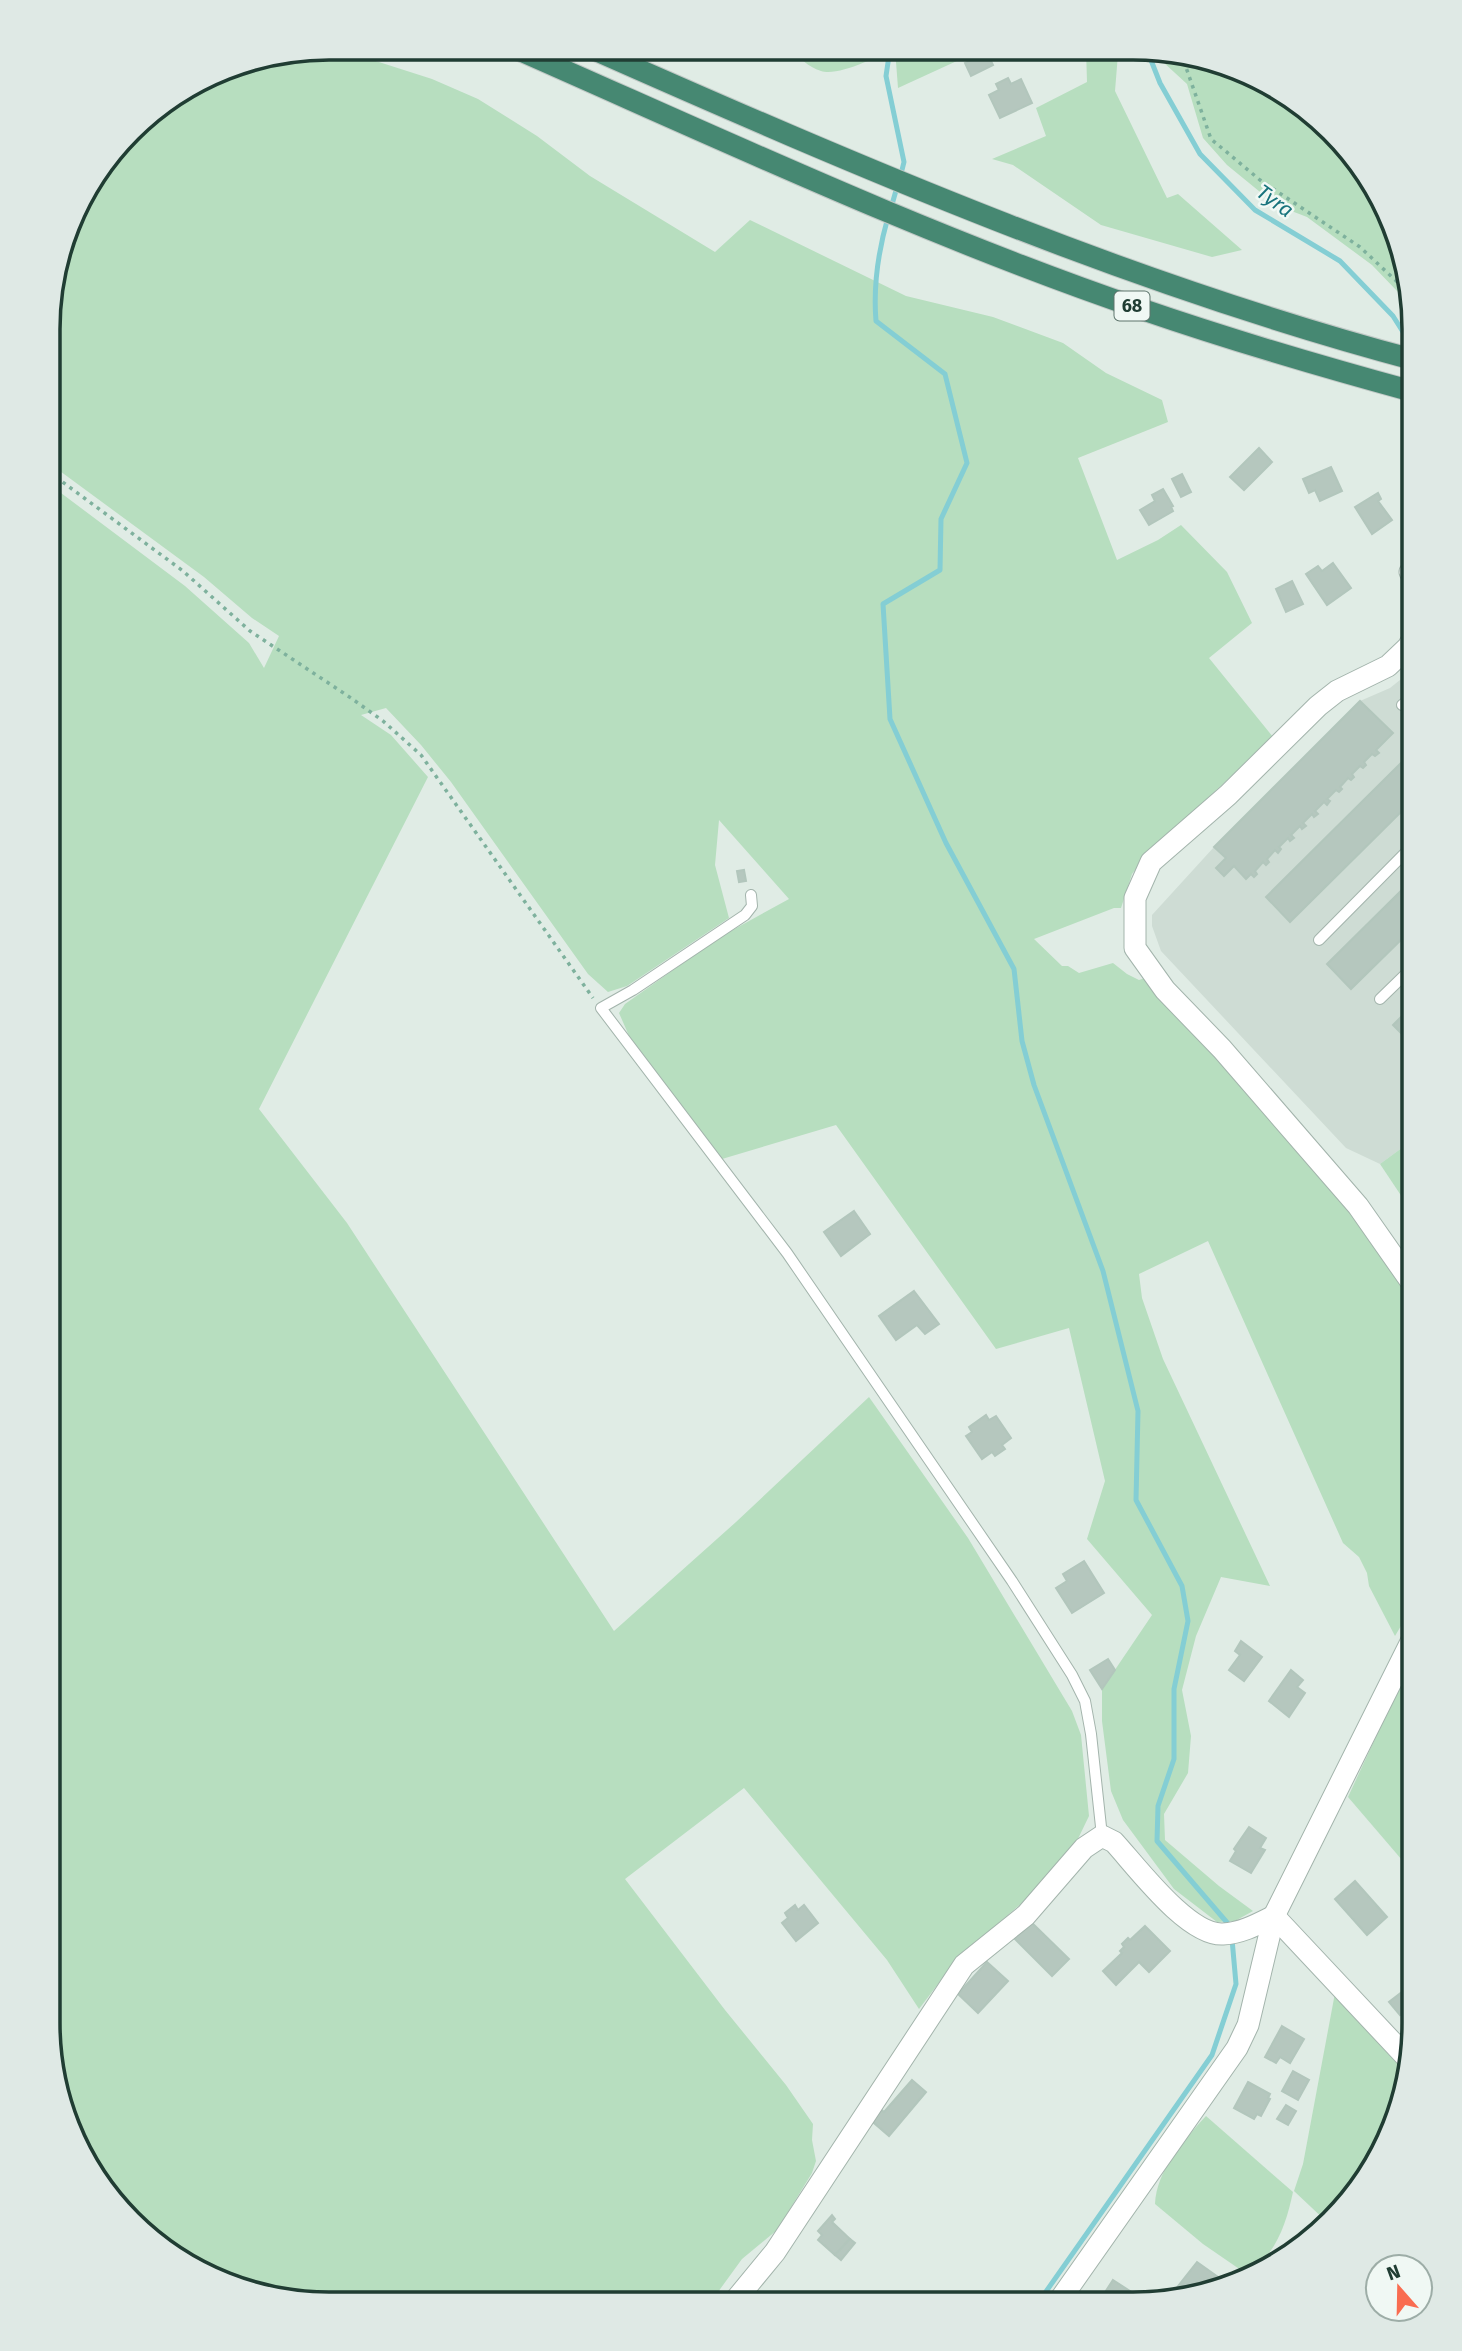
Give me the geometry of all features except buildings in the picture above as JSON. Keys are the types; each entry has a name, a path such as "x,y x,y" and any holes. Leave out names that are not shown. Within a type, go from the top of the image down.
{"highway":[{"name":"68","path":"541,60 966,243 1139,308 1315,364 1402,388"},
{"name":"68","path":"617,60 811,145 978,214 1148,279 1287,324 1402,356"}],"street":[{"path":"1402,653 1388,666 1337,691 1318,706 1228,794 1151,862 1135,898 1135,948 1166,990 1222,1049 1358,1206 1402,1269"},
{"path":"1065,2292 1237,2048 1248,2025 1274,1916 1402,1660"},
{"path":"742,2292 775,2252 964,1965 1026,1915 1084,1848 1102,1836 1114,1842 1177,1912 1195,1925 1221,1935 1245,1931 1274,1916"},
{"path":"1274,1916 1401,2052"}],"lane":[{"path":"1319,940 1402,856"},
{"path":"751,895 752,906 745,915 633,990 601,1008 787,1253 1012,1581 1072,1675 1085,1701 1102,1836"},
{"path":"1381,999 1402,978"}],"path":[{"path":"1185,65 1211,139 1260,180 1360,247 1398,283"},
{"path":"60,480 183,571 250,631 383,721 421,755 601,1008"}],"shaded area":[{"path":"1402,678 1402,1148 1380,1164 1346,1148 1161,951 1152,926 1152,915 1214,847 1360,701 1390,688"}],"green space":[{"path":"311,60 373,60 432,79 478,99 537,136 590,176 715,252 750,220 906,296 993,317 1063,343 1106,373 1162,400 1168,422 1078,458 1117,560 1158,540 1181,525 1227,572 1252,623 1209,658 1273,737 1146,856 1132,874 1121,908 1114,908 1034,939 1062,966 1068,966 1079,973 1113,963 1139,980 1145,978 1274,1111 1402,1278 1402,1624 1395,1636 1369,1586 1367,1573 1359,1557 1343,1543 1208,1241 1139,1274 1142,1298 1163,1359 1270,1586 1221,1577 1196,1636 1182,1690 1191,1736 1188,1773 1164,1814 1165,1840 1253,1911 1235,1921 1217,1922 1174,1889 1123,1820 1111,1791 1102,1721 1102,1689 1152,1615 1087,1539 1105,1481 1069,1328 996,1349 836,1125 722,1159 630,1038 619,1013 625,1004 720,937 789,899 719,820 715,865 729,918 627,986 608,992 588,974 451,782 421,745 386,708 361,715 391,735 428,777 259,1109 347,1223 614,1631 736,1522 869,1397 968,1538 1072,1711 1081,1735 1089,1816 1075,1845 1038,1889 957,1959 919,2009 887,1960 744,1788 625,1879 786,2085 813,2124 812,2140 816,2161 812,2173 777,2230 742,2259 718,2292 328,2292 259,2282 225,2271 194,2256 138,2213 95,2157 74,2109 60,2040 60,492 185,586 249,643 264,668 279,636 252,618 204,577 60,471 60,311 74,242 95,194 126,151 151,126 194,95 225,80 276,65"},
{"path":"802,60 870,60 828,72"},
{"path":"896,60 959,60 898,88"},
{"path":"1086,60 1118,60 1115,91 1167,198 1178,194 1242,250 1212,257 1101,225 1013,165 992,159 1046,136 1036,108 1087,82"},
{"path":"1162,61 1203,69 1253,87 1297,115 1324,138 1347,165 1375,209 1393,259 1400,296 1372,265 1307,217 1276,205 1227,165 1203,138 1187,84"},
{"path":"1402,1148 1402,1197 1380,1164"},
{"path":"1402,1681 1402,1860 1348,1797"},
{"path":"1335,1993 1399,2062 1397,2075 1382,2126 1367,2157 1347,2186 1321,2216 1294,2191 1303,2164"},
{"path":"1206,2116 1293,2192 1278,2238 1266,2257 1240,2270 1203,2244 1155,2204 1160,2180 1180,2146"}],"waterway":[{"path":"888,60 886,76 904,162 900,178"},
{"name":"Tyra","path":"1151,60 1160,83 1200,154 1255,210 1340,261 1393,316 1402,330"},
{"path":"891,208 897,187"},
{"path":"888,217 877,269 876,321 945,374 967,463 941,519 940,570 883,604 890,719 946,843 1014,969 1022,1041 1034,1085 1103,1271 1138,1411 1136,1500 1182,1586 1188,1621 1174,1689 1174,1759 1158,1806 1157,1841 1231,1929"},
{"path":"1046,2292 1212,2055 1236,1984 1232,1939"}]}
